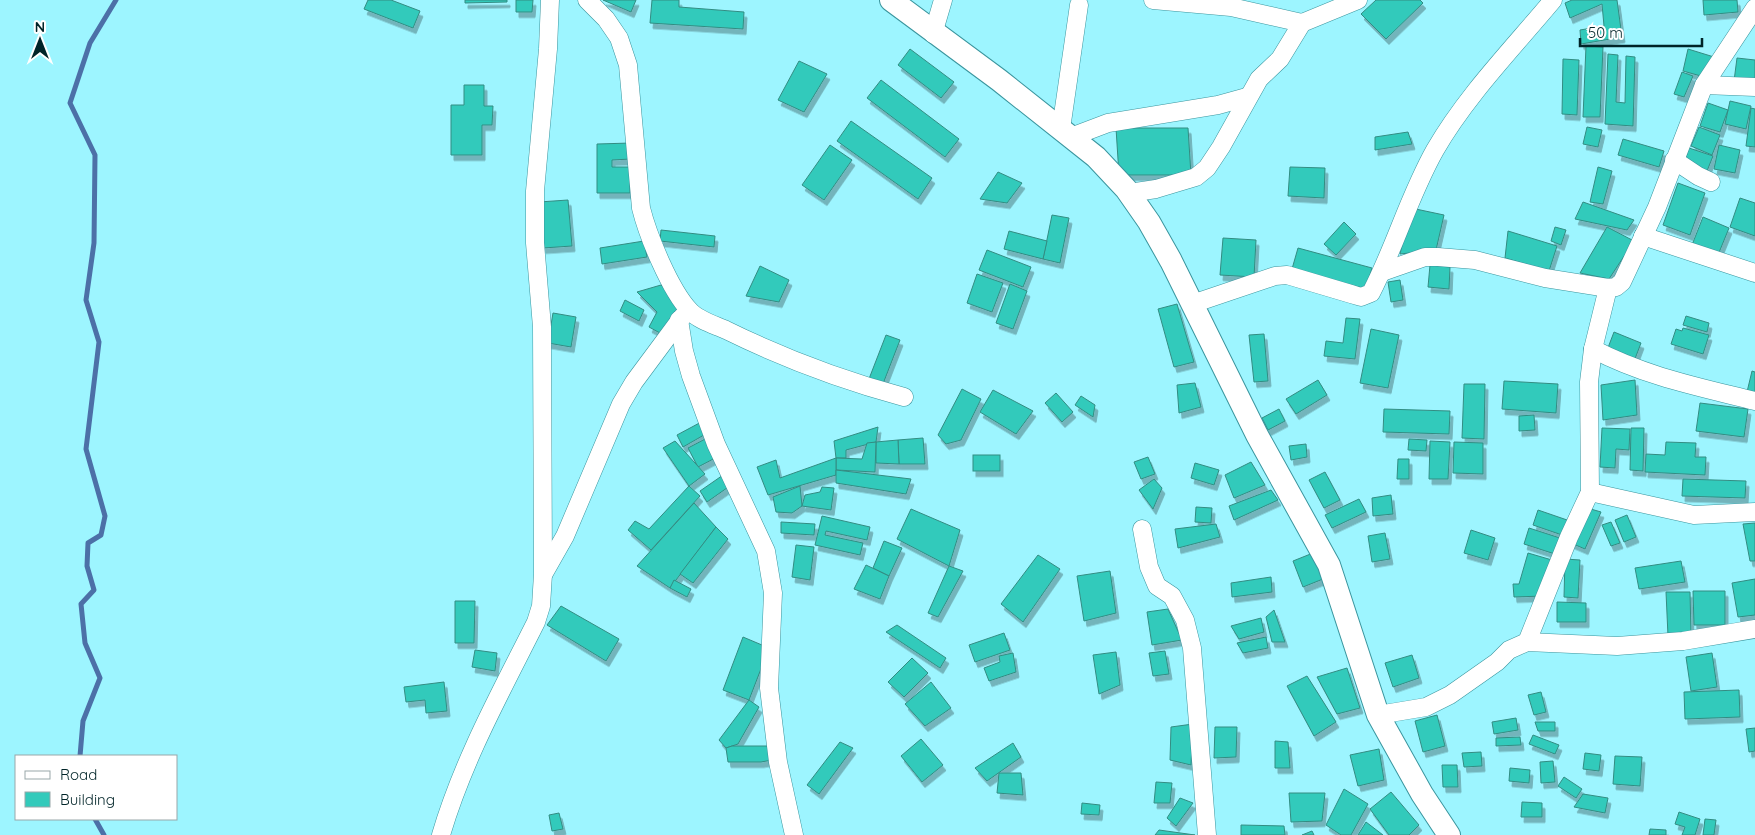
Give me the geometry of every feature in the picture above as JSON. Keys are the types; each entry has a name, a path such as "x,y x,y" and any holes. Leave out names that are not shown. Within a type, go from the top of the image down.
{"street":[{"path":"441,835 461,776 476,741 536,622 541,606 544,574 542,327 535,243 535,200 550,0"},
{"path":"587,0 606,19 618,38 628,65 641,208 645,226 674,288 684,315 684,351 691,376 716,444 766,551 773,593 769,688 778,762 794,835"},
{"path":"891,0 933,34 999,80 1066,133 1096,158 1129,194 1166,253 1257,435 1329,565 1378,715 1422,794 1449,835"},
{"path":"933,34 943,0"},
{"path":"1153,0 1231,7 1302,23"},
{"path":"1129,194 1156,189 1196,177 1207,168 1236,122 1259,79 1280,59 1302,23 1329,11 1344,8 1358,0"},
{"path":"1192,304 1275,276 1287,275 1361,297 1371,293 1382,272 1404,214 1435,151 1451,125 1553,0"},
{"path":"1066,133 1079,5"},
{"path":"1382,272 1425,257 1438,257 1475,260 1544,278 1608,288 1616,287 1622,282 1657,207 1704,85 1755,8"},
{"path":"1704,85 1755,87"},
{"path":"1066,133 1108,122 1218,105 1248,97"},
{"path":"1674,160 1711,182"},
{"path":"1643,236 1755,273"},
{"path":"1526,642 1569,536 1590,492 1589,382 1593,349 1608,288"},
{"path":"544,574 565,536 621,404 634,382 684,315"},
{"path":"684,315 773,354 831,376 904,397"},
{"path":"1593,349 1619,363 1649,374 1755,401"},
{"path":"1590,492 1694,515 1755,512"},
{"path":"1142,529 1149,567 1157,586 1172,596 1185,620 1192,648 1207,835"},
{"path":"1378,715 1426,707 1450,695 1497,662 1509,650 1526,642 1618,646 1683,641 1755,629"}],"building":[{"path":"368,0 391,0 420,11 413,28 364,9"},
{"path":"465,0 507,0 507,2 465,3"},
{"path":"516,0 533,0 532,12 516,12"},
{"path":"603,0 636,0 631,12"},
{"path":"652,0 679,0 679,7 744,12 743,29 650,23"},
{"path":"1376,0 1420,0 1423,3 1386,39 1361,14"},
{"path":"1572,0 1617,0 1622,37 1581,44 1580,30 1604,26 1602,4 1570,18 1565,3"},
{"path":"1703,0 1737,0 1738,12 1704,15"},
{"path":"1586,46 1603,47 1600,117 1583,117"},
{"path":"910,49 954,82 941,98 898,65"},
{"path":"1688,49 1714,57 1708,78 1683,71"},
{"path":"1608,54 1618,55 1616,102 1625,103 1626,56 1635,57 1633,126 1605,124"},
{"path":"1737,58 1755,60 1755,83 1734,81"},
{"path":"1563,59 1579,60 1577,115 1562,114"},
{"path":"799,61 827,74 804,112 778,100"},
{"path":"1682,72 1693,76 1684,97 1674,94"},
{"path":"881,80 959,139 945,157 867,98"},
{"path":"464,85 484,85 484,106 493,106 492,125 482,125 482,155 451,155 451,105 464,105"},
{"path":"1730,101 1751,106 1746,129 1725,124"},
{"path":"1708,103 1728,110 1720,132 1700,126"},
{"path":"1751,108 1755,109 1755,147 1746,146"},
{"path":"851,121 932,178 918,199 837,141"},
{"path":"1587,127 1602,130 1598,147 1583,144"},
{"path":"1699,127 1720,135 1712,155 1691,146"},
{"path":"1116,128 1188,128 1191,175 1119,175"},
{"path":"1408,132 1412,144 1375,150 1375,137"},
{"path":"1623,139 1664,151 1659,167 1618,155"},
{"path":"631,143 631,159 612,160 612,167 630,167 630,193 597,193 597,144"},
{"path":"830,145 852,160 824,200 802,185"},
{"path":"1719,145 1740,150 1735,173 1714,169"},
{"path":"1689,148 1713,156 1707,171 1684,163"},
{"path":"1290,167 1325,168 1324,198 1288,196"},
{"path":"1598,167 1612,171 1603,204 1590,202"},
{"path":"998,172 1022,183 1007,203 980,199"},
{"path":"1678,183 1705,193 1690,235 1663,225"},
{"path":"1740,198 1755,203 1755,236 1730,227"},
{"path":"568,200 572,246 543,248 539,202"},
{"path":"1583,202 1634,220 1627,230 1575,219"},
{"path":"1411,208 1444,215 1436,250 1400,254"},
{"path":"1052,215 1069,218 1060,263 1043,259"},
{"path":"1703,217 1729,228 1718,255 1692,245"},
{"path":"1344,222 1356,234 1336,255 1324,244"},
{"path":"1555,227 1566,230 1561,245 1551,241"},
{"path":"1607,227 1634,241 1609,279 1580,273"},
{"path":"661,230 715,236 714,247 660,241"},
{"path":"1009,231 1047,241 1043,259 1004,249"},
{"path":"1508,231 1557,246 1549,271 1505,258"},
{"path":"1223,238 1256,240 1254,277 1220,275"},
{"path":"644,241 647,257 602,264 600,248"},
{"path":"1298,248 1372,268 1366,289 1292,269"},
{"path":"987,250 1031,267 1023,287 979,270"},
{"path":"1430,265 1450,267 1449,289 1428,287"},
{"path":"760,266 789,280 779,302 746,296"},
{"path":"977,274 1003,283 992,312 967,303"},
{"path":"1400,280 1403,300 1391,302 1388,282"},
{"path":"1010,284 1027,291 1013,329 996,323"},
{"path":"661,285 685,308 660,333 649,327 657,312 637,292"},
{"path":"625,300 644,310 639,321 620,311"},
{"path":"1177,304 1194,362 1174,367 1158,309"},
{"path":"553,313 576,317 571,347 548,343"},
{"path":"1686,316 1709,323 1707,332 1683,325"},
{"path":"1346,318 1360,319 1355,359 1324,356 1326,341 1343,343"},
{"path":"1683,328 1709,335 1703,354 1671,344 1676,329 1682,331"},
{"path":"1371,329 1399,335 1388,388 1360,383"},
{"path":"1614,332 1641,343 1633,364 1606,353"},
{"path":"1264,334 1268,381 1254,382 1249,335"},
{"path":"886,335 900,340 881,389 867,384"},
{"path":"1752,371 1755,372 1755,394 1747,392"},
{"path":"1318,380 1327,395 1296,414 1286,399"},
{"path":"1635,380 1637,415 1603,420 1601,385"},
{"path":"1504,381 1558,384 1556,413 1502,409"},
{"path":"1195,383 1201,407 1179,413 1177,385"},
{"path":"1464,384 1485,384 1484,439 1462,438"},
{"path":"962,389 981,399 961,440 946,444 938,435"},
{"path":"993,390 1033,411 1016,434 980,412"},
{"path":"1056,393 1073,412 1062,422 1045,403"},
{"path":"1081,396 1095,405 1093,417 1075,405"},
{"path":"1700,403 1748,409 1744,437 1696,431"},
{"path":"1279,409 1285,421 1268,430 1262,418"},
{"path":"1384,409 1450,411 1449,434 1383,432"},
{"path":"1534,415 1535,430 1519,431 1519,416"},
{"path":"705,420 711,431 683,447 677,435"},
{"path":"878,427 876,442 846,450 846,458 836,458 834,441"},
{"path":"1602,428 1630,429 1629,450 1616,449 1615,468 1600,467"},
{"path":"1631,428 1644,428 1643,471 1630,470"},
{"path":"709,437 719,456 698,467 688,448"},
{"path":"923,438 925,464 899,464 898,440"},
{"path":"1409,439 1427,440 1426,451 1408,450"},
{"path":"898,440 899,464 876,463 876,442"},
{"path":"675,441 705,474 689,486 663,448"},
{"path":"1430,441 1450,442 1448,479 1429,479"},
{"path":"876,442 875,472 836,470 836,458 862,459 867,443"},
{"path":"1454,442 1483,443 1483,474 1453,473"},
{"path":"1666,442 1696,443 1695,457 1706,457 1705,475 1645,472 1646,454 1665,455"},
{"path":"1306,444 1307,457 1291,460 1289,446"},
{"path":"973,455 1000,455 1000,471 973,471"},
{"path":"1148,457 1155,474 1141,479 1134,462"},
{"path":"836,458 836,475 768,495 757,467 776,460 780,478"},
{"path":"1398,459 1409,459 1409,479 1397,479"},
{"path":"1251,462 1265,485 1234,498 1225,475"},
{"path":"1195,463 1219,470 1214,485 1191,478"},
{"path":"836,470 911,479 906,494 836,483"},
{"path":"1325,472 1340,500 1324,508 1309,480"},
{"path":"726,473 734,483 707,502 700,491"},
{"path":"1154,479 1162,488 1153,509 1139,490"},
{"path":"1683,479 1746,481 1745,498 1682,496"},
{"path":"689,486 700,496 651,550 628,530 635,521 649,529"},
{"path":"800,486 802,506 792,513 776,512 773,497"},
{"path":"822,487 834,488 831,510 802,506 805,495 820,492"},
{"path":"1271,490 1278,500 1234,520 1229,506"},
{"path":"1391,495 1393,514 1373,516 1372,498"},
{"path":"1359,499 1366,512 1332,528 1325,515"},
{"path":"694,503 716,527 670,588 637,566"},
{"path":"1196,507 1212,508 1211,523 1195,522"},
{"path":"1584,507 1601,512 1585,549 1571,543"},
{"path":"911,509 960,530 949,566 897,539"},
{"path":"1538,510 1570,521 1565,536 1533,525"},
{"path":"1627,515 1636,537 1624,542 1615,520"},
{"path":"822,516 870,527 867,540 826,531 825,535 863,543 860,555 815,545"},
{"path":"781,522 815,524 814,535 781,533"},
{"path":"1611,522 1620,543 1611,546 1602,525"},
{"path":"1755,523 1755,561 1750,561 1743,524"},
{"path":"1216,524 1220,537 1178,548 1175,529"},
{"path":"716,527 728,539 693,583 680,574"},
{"path":"1529,528 1563,539 1558,555 1524,544"},
{"path":"1471,530 1495,538 1488,560 1464,553"},
{"path":"1385,533 1390,559 1372,562 1368,536"},
{"path":"884,541 902,548 889,576 873,568"},
{"path":"796,545 814,547 810,580 792,577"},
{"path":"1313,553 1323,579 1303,587 1293,561"},
{"path":"1528,553 1552,560 1544,596 1514,597 1513,584 1519,584"},
{"path":"1038,555 1060,569 1023,622 1001,604"},
{"path":"1565,559 1580,560 1578,598 1564,597"},
{"path":"1681,561 1685,582 1639,589 1635,568"},
{"path":"866,565 889,576 880,599 854,589"},
{"path":"949,566 963,571 938,617 928,613"},
{"path":"1110,571 1116,613 1084,621 1077,576"},
{"path":"1271,577 1272,592 1232,597 1231,583"},
{"path":"1755,579 1755,615 1738,617 1732,583"},
{"path":"674,580 691,589 687,597 670,588"},
{"path":"1693,591 1725,591 1725,625 1694,625"},
{"path":"1666,592 1690,592 1691,635 1668,636"},
{"path":"455,601 475,601 474,643 455,643"},
{"path":"1557,602 1586,603 1586,622 1557,622"},
{"path":"561,606 619,639 606,661 547,625"},
{"path":"1168,609 1182,640 1152,645 1147,612"},
{"path":"1274,610 1285,642 1272,642 1266,617"},
{"path":"1261,618 1264,632 1239,639 1231,626"},
{"path":"897,625 946,658 940,668 886,632"},
{"path":"1004,633 1010,650 975,662 969,645"},
{"path":"743,637 769,648 749,700 723,690"},
{"path":"1266,637 1268,648 1243,653 1237,643"},
{"path":"475,650 497,653 495,671 472,667"},
{"path":"1165,651 1169,674 1153,676 1149,653"},
{"path":"1116,652 1120,685 1099,694 1093,655"},
{"path":"1013,653 1016,672 989,681 984,668 1000,662 999,656"},
{"path":"1712,653 1717,687 1691,691 1686,657"},
{"path":"1412,655 1419,678 1393,687 1385,663"},
{"path":"912,658 928,673 904,697 888,682"},
{"path":"1347,668 1360,708 1337,714 1317,677"},
{"path":"1307,676 1336,722 1314,736 1287,686"},
{"path":"444,682 447,711 426,713 425,700 406,702 404,687"},
{"path":"931,682 951,708 925,726 905,704"},
{"path":"1739,690 1740,717 1685,719 1684,692"},
{"path":"1541,692 1546,712 1534,715 1528,695"},
{"path":"749,700 759,707 738,744 726,748 719,740"},
{"path":"1437,715 1445,746 1423,752 1415,721"},
{"path":"1516,718 1518,730 1494,734 1492,722"},
{"path":"1535,722 1555,722 1555,731 1538,731"},
{"path":"1193,724 1191,765 1170,760 1171,727"},
{"path":"1215,727 1237,727 1236,757 1214,758"},
{"path":"1755,728 1755,751 1749,752 1746,729"},
{"path":"1533,735 1559,745 1555,754 1529,744"},
{"path":"1520,737 1521,745 1496,746 1496,738"},
{"path":"921,739 943,765 922,782 901,756"},
{"path":"1275,741 1288,742 1290,768 1275,768"},
{"path":"840,742 853,748 819,794 807,785"},
{"path":"1013,743 1021,757 987,781 975,768"},
{"path":"732,746 767,746 772,760 728,762 726,748"},
{"path":"1379,749 1384,780 1358,786 1350,755"},
{"path":"1481,752 1482,766 1464,767 1462,753"},
{"path":"1585,753 1601,755 1599,771 1583,769"},
{"path":"1615,756 1642,757 1640,786 1613,784"},
{"path":"1553,761 1555,782 1541,783 1540,762"},
{"path":"1442,765 1457,765 1458,787 1443,787"},
{"path":"1510,768 1530,770 1529,783 1509,781"},
{"path":"999,773 1021,773 1023,795 997,793"},
{"path":"1564,777 1582,789 1576,798 1558,786"},
{"path":"1156,782 1172,783 1170,803 1154,803"},
{"path":"1344,789 1368,804 1351,835 1341,835 1326,825"},
{"path":"1391,792 1419,825 1409,835 1389,835 1370,809"},
{"path":"1289,793 1325,793 1322,821 1291,822"},
{"path":"1583,794 1608,798 1605,813 1574,807"},
{"path":"1180,798 1193,803 1176,826 1167,818"},
{"path":"1522,802 1542,803 1542,817 1521,817"},
{"path":"1082,803 1100,805 1099,815 1081,814"},
{"path":"1679,812 1700,819 1695,835 1682,835 1685,827 1675,824"},
{"path":"559,813 563,829 552,831 549,815"},
{"path":"1705,819 1716,820 1714,835 1703,835"},
{"path":"1366,822 1383,835 1358,835"},
{"path":"1241,825 1284,826 1285,835 1241,835"},
{"path":"1650,829 1666,830 1666,835 1649,835"},
{"path":"1159,830 1195,835 1155,835"},
{"path":"1312,831 1314,835 1302,835"}],"waterway":[{"path":"80,755 83,721 100,678 85,643 81,604 94,590 87,566 88,543 101,535 105,516 86,449 99,342 86,300 94,243 95,155 70,103 90,43 116,0"},
{"path":"96,820 104,835"}]}
